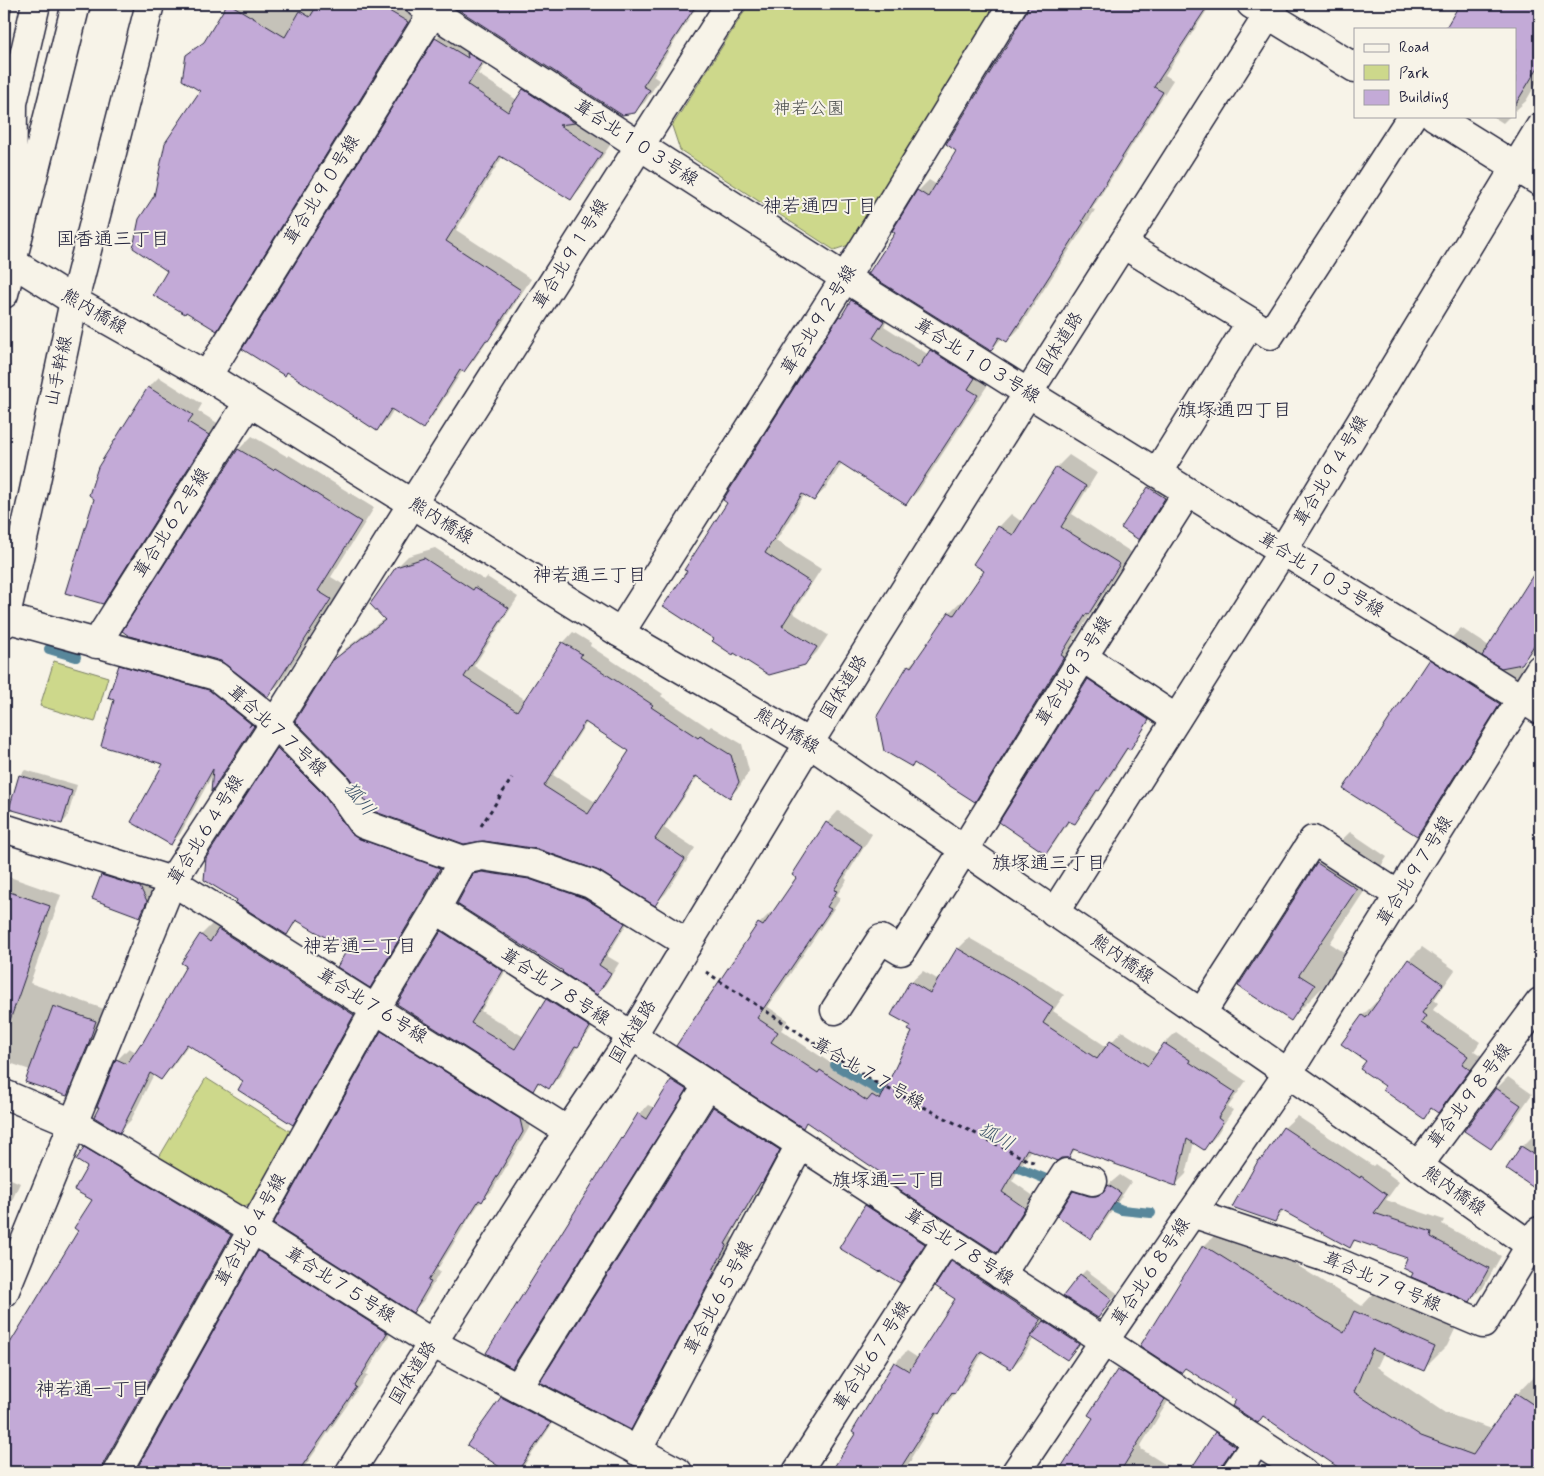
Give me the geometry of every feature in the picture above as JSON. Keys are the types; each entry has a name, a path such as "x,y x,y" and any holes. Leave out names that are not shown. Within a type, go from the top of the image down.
{"street":[{"path":"4,294 8,259 13,103 36,4"},
{"path":"8,259 76,4"},
{"name":"山手幹線","path":"5,621 74,301 150,4"},
{"name":"葺合北９１号線","path":"412,504 730,4"},
{"name":"葺合北９２号線","path":"620,633 845,278 1012,4"},
{"name":"葺合北１０３号線","path":"430,6 640,146 845,278 1282,552 1531,704"},
{"name":"葺合北９０号線","path":"207,376 430,6"},
{"path":"1265,8 1354,67"},
{"name":"国体道路","path":"350,1472 568,1131 632,1036 809,743 1123,244 1265,8"},
{"path":"1123,244 1270,335 1411,118"},
{"path":"1437,118 1540,182"},
{"name":"葺合北９４号線","path":"1054,913 1282,552 1540,127"},
{"name":"熊内橋線","path":"8,259 74,301 207,376 620,633 809,743 1288,1073 1418,1166 1537,1242"},
{"path":"1157,474 1251,322"},
{"name":"葺合北６２号線","path":"96,644 248,403"},
{"name":"葺合北９３号線","path":"836,1010 881,939 901,951 1187,493"},
{"name":"葺合北６４号線","path":"4,1293 172,881 275,723 412,504"},
{"name":"葺合北７７号線","path":"5,621 216,676 275,723 335,784 363,824 463,860 482,856 533,864 591,884 684,949"},
{"path":"1083,657 1176,719"},
{"name":"葺合北９７号線","path":"1288,1073 1400,896 1531,704 1540,668"},
{"name":"葺合北７６号線","path":"4,828 172,881 376,1008 568,1131"},
{"path":"1201,1014 1313,840 1400,896"},
{"name":"葺合北６４号線","path":"117,1472 376,1008 436,909 463,860"},
{"name":"葺合北７８号線","path":"436,909 1304,1472"},
{"name":"葺合北９８号線","path":"1418,1166 1540,1002"},
{"name":"葺合北６８号線","path":"1016,1472 1288,1073"},
{"path":"518,1388 708,1086"},
{"name":"葺合北７５号線","path":"4,1094 73,1123 252,1229 432,1343 678,1472"},
{"name":"葺合北６５号線","path":"638,1451 800,1145"},
{"path":"1001,1275 1062,1181 1092,1181"},
{"name":"葺合北７９号線","path":"1192,1213 1327,1258 1483,1324 1537,1242"},
{"name":"葺合北６７号線","path":"796,1472 947,1239"},
{"path":"1236,1472 1257,1442"}],"path":[{"path":"476,834 512,778"},
{"name":"葺合北７７号線","path":"684,949 873,1081 1029,1160 1062,1181"},
{"path":"854,1069 859,1062"}],"green space":[{"name":"神若公園","path":"749,4 996,4 852,244 834,250 680,150 672,126"},
{"path":"54,661 108,677 95,722 40,706"},
{"path":"206,1078 293,1133 251,1205 238,1208 158,1159"}],"building":[{"path":"227,4 285,37 300,11 310,17 318,4 377,4 408,22 217,331 153,295 167,271 133,248 139,219 154,196 165,143 200,91 182,80 186,55 204,42"},
{"path":"455,4 697,4 643,86 650,90 635,113 622,115 456,8"},
{"path":"1029,4 1209,4 1154,87 1163,92 1082,221 1084,222 1007,342 999,337 991,351 868,274 895,233 892,231 917,190 928,197 956,151 946,144 1015,32"},
{"path":"1460,4 1540,4 1540,64 1516,103 1516,28 1446,28"},
{"path":"435,38 468,58 467,53 482,62 468,85 508,112 523,89 575,123 559,125 602,153 571,200 500,156 446,241 521,290 488,341 486,340 464,372 460,370 423,429 391,409 377,431 287,372 285,376 242,349"},
{"path":"851,300 884,321 873,338 918,368 930,350 975,378 968,389 978,395 906,505 839,462 814,501 802,494 765,553 810,582 782,626 817,647 805,665 769,675 734,653 733,655 712,641 714,639 663,606 687,571 684,570 727,503 723,500"},
{"path":"148,387 193,415 188,422 209,435 103,604 65,593 94,499 89,495 98,467"},
{"path":"238,449 273,470 275,468 361,522 318,591 331,599 268,697 221,661 129,636 122,631"},
{"path":"1056,467 1086,486 1061,527 1120,564 1061,655 1064,657 975,802 914,763 912,767 884,751 877,716 908,665 911,667 949,612 954,615 984,571 973,564 998,526 1013,535"},
{"path":"1148,487 1165,498 1139,540 1121,528"},
{"path":"424,558 473,590 475,587 509,608 464,677 517,711 562,642 582,654 580,657 653,705 651,707 698,738 700,736 731,755 739,782 730,798 696,776 655,839 685,859 655,906 599,871 538,849 484,841 464,844 373,811 346,773 295,721 332,661 385,620 370,604 396,567","holes":["585,722 629,751 588,814 544,786"]},
{"path":"1540,564 1540,636 1522,664 1501,668 1482,656"},
{"path":"1429,659 1500,704 1417,836 1343,789"},
{"path":"119,665 209,690 251,724 249,727 252,724 254,726 211,792 213,769 171,845 131,822 163,764 101,746 114,700 108,698"},
{"path":"1088,679 1149,720 1130,750 1127,748 1075,824 1068,821 1046,854 999,822"},
{"path":"277,748 323,794 350,833 357,838 440,868 370,988 337,967 347,950 296,920 287,935 236,903 237,900 204,880 206,858"},
{"path":"19,775 72,791 62,824 9,809"},
{"path":"826,822 862,846 834,890 837,891 827,907 831,909 757,1018 778,1032 771,1042 818,1073 820,1070 867,1101 872,1095 880,1100 912,1032 908,1030 911,1026 891,1015 910,981 930,993 957,948 1019,984 1053,1007 1043,1023 1097,1059 1110,1041 1148,1066 1164,1043 1235,1092 1218,1118 1223,1122 1204,1150 1187,1139 1176,1186 1073,1149 1069,1158 1061,1158 1057,1161 1027,1149 1002,1192 1025,1208 997,1253 882,1179 884,1175 806,1122 803,1128 676,1046 758,923 763,926 796,878 792,875"},
{"path":"1317,863 1357,889 1299,975 1315,985 1291,1021 1238,986"},
{"path":"482,872 529,879 584,898 625,923 599,965 611,973 597,995 563,971 457,904 473,874"},
{"path":"101,875 140,887 147,901 140,917 92,899"},
{"path":"4,890 50,906 7,1029 4,1029"},
{"path":"218,929 354,1015 293,1125 238,1090 243,1081 187,1044 161,1080 150,1073 120,1133 94,1117 116,1059 127,1064 142,1044 186,966 181,963 200,934 210,942"},
{"path":"441,931 503,971 471,1023 515,1049 546,999 590,1027 578,1047 575,1046 549,1089 538,1082 533,1091 397,1004"},
{"path":"1408,959 1443,984 1422,1013 1426,1016 1421,1023 1468,1056 1462,1064 1470,1070 1438,1113 1431,1108 1424,1119 1383,1090 1385,1086 1360,1069 1366,1061 1341,1044 1362,1015 1366,1018"},
{"path":"53,1006 96,1021 67,1096 25,1082"},
{"path":"381,1031 520,1119 523,1132 482,1202 479,1200 463,1223 428,1281 431,1282 413,1313 273,1224"},
{"path":"671,1080 687,1090 512,1368 486,1353 621,1138 638,1113 647,1119"},
{"path":"1496,1088 1521,1105 1491,1149 1464,1131"},
{"path":"713,1107 780,1150 725,1244 727,1245 713,1270 715,1271 631,1430 540,1382"},
{"path":"1283,1127 1360,1178 1361,1176 1387,1195 1374,1213 1432,1232 1431,1237 1489,1268 1470,1302 1411,1277 1413,1273 1403,1268 1407,1258 1354,1240 1350,1248 1281,1210 1275,1222 1232,1207 1259,1159 1261,1160"},
{"path":"1521,1146 1540,1158 1540,1192 1506,1169"},
{"path":"84,1147 231,1235 103,1464 101,1472 4,1472 4,1353 78,1231 74,1228 92,1200 74,1190 87,1167 76,1160"},
{"path":"1108,1185 1121,1193 1091,1239 1057,1216 1073,1191 1096,1196 1103,1193"},
{"path":"865,1205 925,1244 900,1283 839,1248"},
{"path":"1203,1245 1344,1333 1354,1311 1435,1347 1424,1371 1372,1349 1354,1392 1421,1436 1473,1455 1516,1393 1540,1409 1540,1472 1345,1472 1263,1416 1258,1423 1232,1406 1236,1400 1185,1368 1181,1373 1140,1346"},
{"path":"258,1251 387,1333 355,1386 357,1387 298,1472 135,1472"},
{"path":"951,1261 1041,1320 1011,1369 981,1351 954,1394 952,1392 939,1414 936,1412 898,1472 831,1472 855,1434 852,1432 894,1362 909,1371 955,1299 935,1286"},
{"path":"1080,1274 1112,1299 1098,1318 1063,1296"},
{"path":"1044,1321 1079,1344 1067,1360 1031,1337"},
{"path":"1117,1370 1165,1399 1120,1472 1058,1472 1093,1418 1088,1415"},
{"path":"501,1397 551,1423 517,1472 507,1472 467,1445"},
{"path":"1215,1432 1235,1446 1223,1463 1221,1472 1189,1472"}],"waterway":[{"name":"狐川","path":"49,649 76,657"},
{"name":"狐川","path":"835,1065 894,1099"},
{"name":"狐川","path":"1004,1162 1122,1210 1151,1213"}],"railway":[{"path":"4,31 10,4"}],"district":[{"name":"神若通四丁目","path":"820,206"},
{"name":"国香通三丁目","path":"113,239"},
{"name":"旗塚通四丁目","path":"1235,410"},
{"name":"神若通三丁目","path":"590,575"},
{"name":"旗塚通三丁目","path":"1049,863"},
{"name":"神若通二丁目","path":"360,946"},
{"name":"旗塚通二丁目","path":"889,1180"},
{"name":"神若通一丁目","path":"93,1389"}]}
